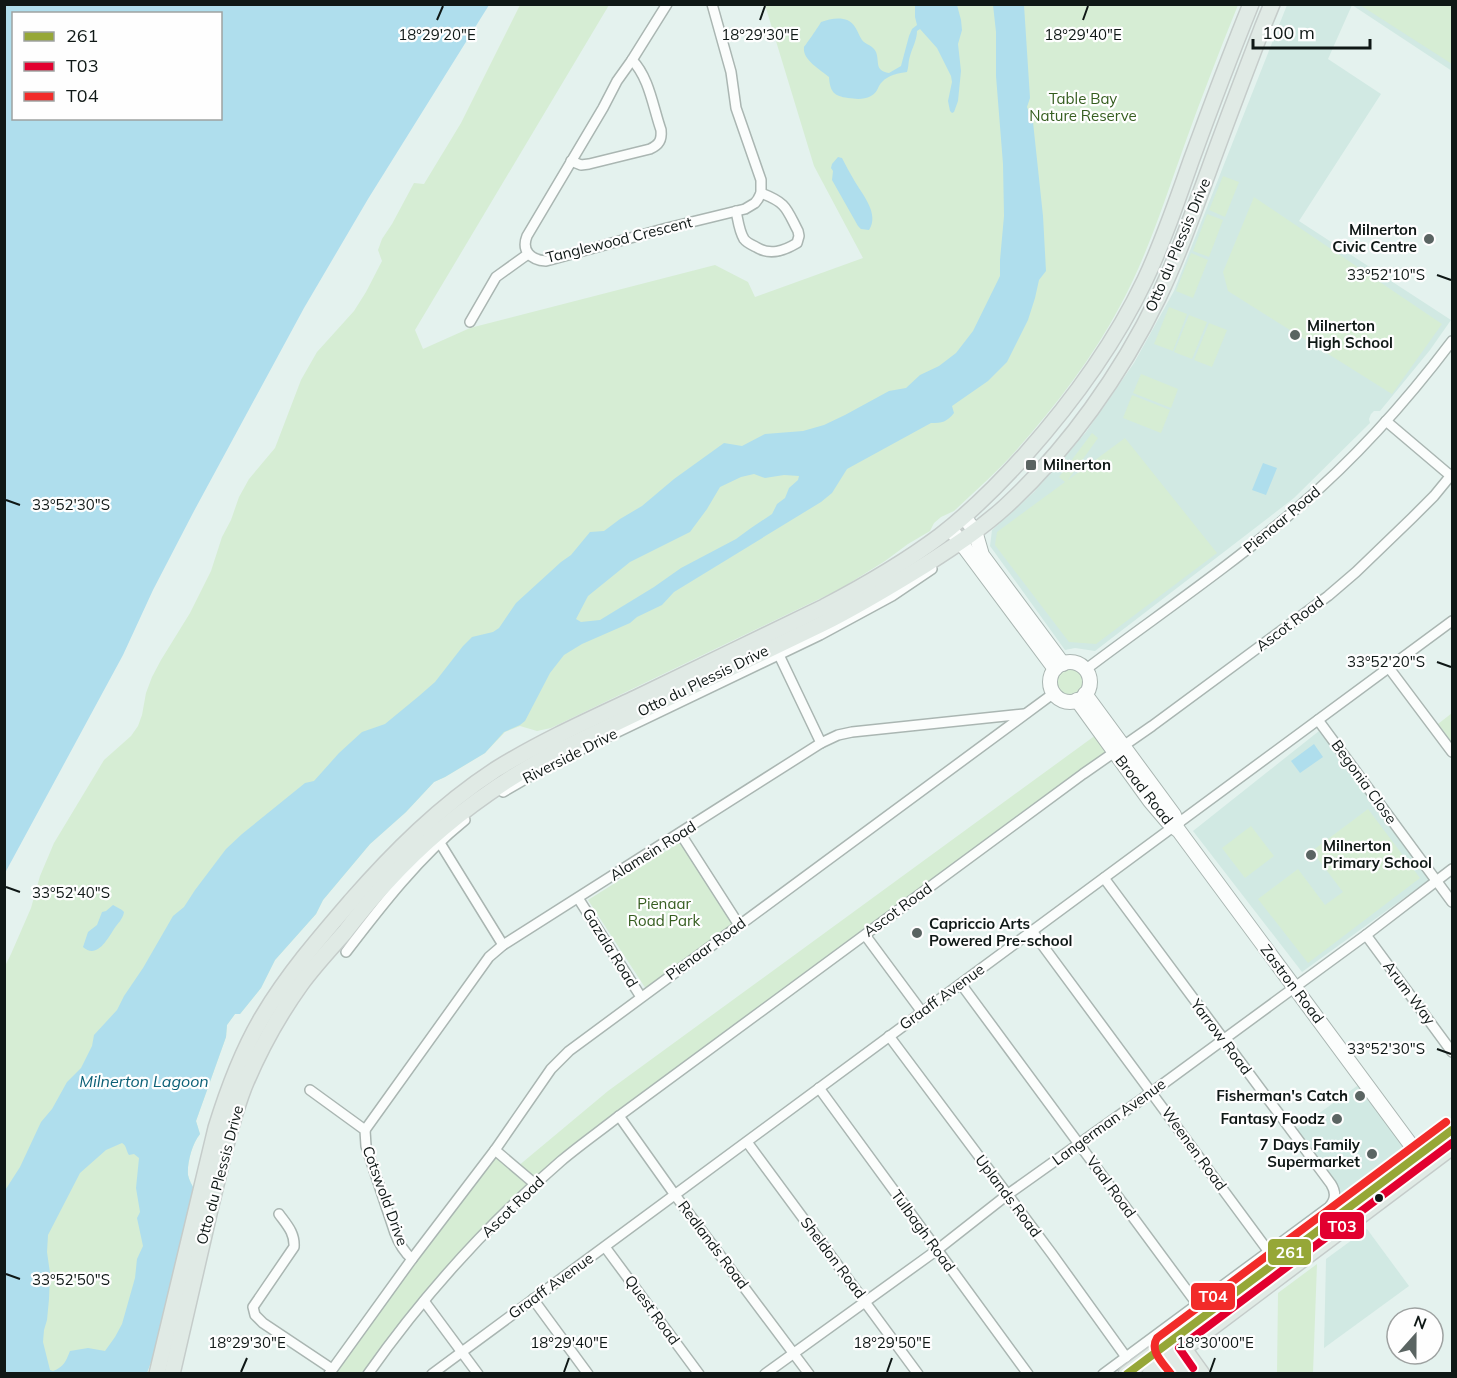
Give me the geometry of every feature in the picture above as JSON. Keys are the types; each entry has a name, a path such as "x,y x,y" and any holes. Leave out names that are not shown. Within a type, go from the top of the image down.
{"main road":[{"name":"Otto du Plessis Drive","path":"157,1374 216,1128 233,1076 253,1035 284,984 321,935 379,869 420,828 495,770 601,714 857,589 950,528 1000,482 1062,413 1119,330 1158,249 1251,4"},
{"name":"Otto du Plessis Drive","path":"171,1374 227,1139 254,1064 277,1020 302,983 385,884 457,816 486,794 530,766 846,612 960,542 1012,499 1059,449 1101,395 1139,333 1172,267 1272,4"},
{"path":"1126,1374 1174,1347 1423,1161 1452,1130"},
{"path":"1423,1161 1452,1147"},
{"path":"1150,1374 1174,1347"},
{"path":"1174,1347 1184,1374"},
{"path":"1174,1347 1202,1374"}],"street":[{"name":"Tanglewood Crescent","path":"667,4 617,81 527,236 525,243 528,254 537,260 546,261 745,209 755,203 761,193"},
{"path":"712,4 731,72 736,108 761,180 761,193 783,204 798,231 797,243 779,251 760,250 744,238 736,211"},
{"path":"571,161 585,165 596,163 650,149 660,142 661,130 645,79 640,68 632,60"},
{"path":"470,322 496,277 528,254"},
{"name":"Pienaar Road","path":"1085,670 1236,558 1296,510 1386,421 1452,341"},
{"path":"1386,421 1452,476"},
{"name":"Ascot Road","path":"368,1374 424,1301 487,1232 562,1160 865,934 1328,596 1412,518 1452,476"},
{"path":"964,517 975,531 982,555 1001,589"},
{"path":"950,528 1001,589 1059,666"},
{"name":"Riverside Drive","path":"346,952 395,889 440,843 473,813 507,789 583,748 779,655 876,605 932,569"},
{"name":"Graaff Avenue","path":"432,1374 1104,878 1177,827 1452,621"},
{"path":"779,655 821,744"},
{"path":"1075,663 1085,670 1089,681 1088,689 1081,697 1070,702 1064,701 1054,693 1050,680 1059,666 1075,663"},
{"path":"1389,668 1452,752"},
{"name":"Pienaar Road","path":"412,1259 495,1150 551,1069 569,1051 1054,693"},
{"name":"Broad Road","path":"1081,697 1119,748 1150,801 1177,827"},
{"name":"Alamein Road","path":"365,1130 482,965 503,945 821,744 845,733 1026,714"},
{"path":"988,718 992,726 993,738"},
{"name":"Begonia Close","path":"1318,720 1452,902"},
{"name":"Zastron Road","path":"1177,827 1423,1161"},
{"path":"680,833 739,925"},
{"path":"440,843 503,945"},
{"name":"Langerman Avenue","path":"765,1374 937,1250 1007,1195 1152,1092 1452,868"},
{"name":"Yarrow Road","path":"1104,878 1334,1190 1335,1197 1329,1207 1269,1252"},
{"name":"Gazala Road","path":"578,898 641,997"},
{"name":"Weenen Road","path":"1032,931 1269,1252"},
{"path":"865,934 922,1012"},
{"name":"Arum Way","path":"1365,935 1452,1052"},
{"name":"Vaal Road","path":"961,984 1197,1304"},
{"name":"Uplands Road","path":"890,1036 1126,1357"},
{"name":"Tulbagh Road","path":"819,1088 1028,1374"},
{"name":"Cotswold Drive","path":"310,1090 365,1130 366,1146 399,1245 412,1259 331,1372"},
{"name":"Redlands Road","path":"619,1116 809,1374"},
{"name":"Sheldon Road","path":"747,1142 918,1374"},
{"path":"495,1150 536,1184"},
{"path":"279,1214 292,1232 294,1247 252,1307 263,1323 331,1372"},
{"name":"Quest Road","path":"605,1247 699,1374"},
{"path":"1103,1374 1269,1252"},
{"path":"533,1299 588,1374"},
{"path":"424,1301 478,1374"}],"shaded area":[{"name":"Milnerton High School","path":"1287,5 1352,5 1328,59 1381,94 1299,221 1451,320 1430,350 1380,411 1374,411 1371,414 1370,423 1294,498 1095,651 1075,648 1065,650 990,546 992,530 1034,492 1086,432 1134,363 1174,291"},
{"path":"1352,5 1452,5 1452,71"},
{"name":"Milnerton Primary School","path":"1319,731 1429,880 1302,972 1193,831"},
{"path":"1364,1081 1418,1155 1351,1205 1335,1197 1293,1132"},
{"path":"1367,1229 1409,1286 1324,1348 1326,1259"}],"green space":[{"name":"Table Bay Nature Reserve","path":"520,5 609,5 415,330 423,349 470,328 715,265 748,282 755,297 863,258 814,166 765,5 1238,5 1130,287 1074,380 1011,455 954,511 934,523 930,531 840,589 551,728 537,731 520,726 505,732 485,753 434,782 406,812 370,844 323,900 316,914 275,960 261,988 240,1014 235,1014 227,1025 226,1037 196,1121 200,1134 192,1148 188,1170 188,1177 194,1189 154,1354 147,1373 5,1374 5,966 31,908 40,876 54,843 104,760 131,736 138,726 152,677 190,613 211,571 239,497 249,479 275,448 301,380 317,352 354,311 366,292 382,261 378,250 382,239 414,183 424,184 461,123"},
{"path":"1360,5 1452,5 1452,64"},
{"path":"1223,176 1239,182 1225,217 1209,210"},
{"path":"1254,197 1442,324 1392,394 1228,291 1223,272"},
{"path":"1207,214 1223,220 1209,257 1193,251"},
{"path":"1191,253 1208,260 1193,298 1176,291"},
{"path":"1169,307 1187,314 1173,351 1154,344"},
{"path":"1189,315 1207,322 1192,359 1174,352"},
{"path":"1209,323 1227,330 1212,367 1194,360"},
{"path":"1141,374 1178,389 1171,408 1133,393"},
{"path":"1132,395 1170,410 1161,433 1123,418"},
{"path":"1092,433 1098,438 1068,480 1125,438 1217,553 1096,644 1069,642 995,545 997,532 1065,482 1059,477"},
{"path":"1070,667 1076,668 1084,676 1084,688 1076,696 1070,697 1064,696 1056,688 1055,682 1056,676 1064,668"},
{"path":"1452,713 1452,743 1438,724"},
{"path":"1100,732 1114,751 619,1116 487,1232 368,1373 329,1374 495,1150 517,1167 608,1091"},
{"path":"1368,809 1420,878 1308,963 1258,899 1298,869 1325,905 1343,892 1312,851"},
{"path":"1251,826 1274,856 1245,878 1222,848"},
{"name":"Pienaar Road Park","path":"682,841 735,923 646,989 588,900"},
{"path":"1317,1264 1313,1373 1277,1373 1278,1293"}],"water":[{"path":"5,4 489,5 368,199 304,308 194,511 153,590 123,655 5,873"},
{"path":"915,5 957,5 962,30 958,44 961,71 958,101 952,113 948,101 951,76 937,48 920,29 917,31 907,72 887,78 874,94 865,98 848,98 836,94 830,86 829,77 813,64 804,52 804,47 821,22 844,19 852,23 862,40 875,50 879,68 889,73 901,66 909,36 917,25"},
{"name":"Milnerton Lagoon","path":"993,5 1024,5 1030,98 1027,107 1033,122 1046,271 1039,280 1028,320 1007,362 988,381 952,406 954,413 947,420 931,423 847,469 832,493 821,502 674,592 662,605 564,655 550,673 525,721 504,732 485,753 434,782 406,812 370,844 323,900 316,914 275,960 261,988 240,1014 235,1014 227,1025 226,1037 196,1121 200,1134 192,1148 188,1170 188,1177 194,1189 154,1354 147,1373 5,1373 4,1192 20,1167 41,1122 52,1109 67,1082 81,1068 92,1046 94,1035 117,1010 173,916 184,907 226,849 305,783 314,781 362,732 385,724 419,696 435,682 472,637 493,632 499,628 516,603 571,555 590,532 604,531 642,506 674,479 724,443 742,446 765,434 803,431 824,425 889,391 906,388 920,375 939,366 956,353 973,331 1000,276 1004,216 1003,164 996,76 996,32","holes":["754,474 765,478 784,475 799,476 772,514 736,539 681,568 600,620 581,622 576,619 588,596 630,562 690,532 720,487 741,477","122,1143 129,1155 134,1154 139,1158 136,1188 140,1212 137,1218 143,1246 137,1259 135,1278 122,1324 105,1351 88,1348 70,1351 60,1368 53,1371 50,1370 43,1342 49,1299 48,1235 80,1173 106,1150"]},
{"path":"838,157 842,158 869,204 872,224 869,230 858,226 832,180 832,164"},
{"path":"1263,463 1277,468 1266,495 1252,490"},
{"path":"1314,744 1323,757 1300,773 1291,761"},
{"path":"113,905 124,912 105,942 93,951 83,947 88,932 97,925 102,912"}],"transit line":[{"name":"T04","path":"1171,1374 1156,1352 1157,1338 1446,1122"},
{"name":"261","path":"1127,1374 1452,1130"},
{"name":"T03","path":"1193,1368 1179,1348 1452,1143"}],"place":[{"name":"Milnerton Civic Centre","path":"1429,239"},
{"name":"Milnerton High School","path":"1295,335"},
{"name":"Milnerton","path":"1031,465"},
{"name":"Milnerton Primary School","path":"1311,855"},
{"name":"Capriccio Arts Powered Pre-school","path":"917,933"},
{"name":"Fisherman's Catch","path":"1360,1096"},
{"name":"Fantasy Foodz","path":"1337,1119"},
{"name":"7 Days Family Supermarket","path":"1372,1154"}]}
